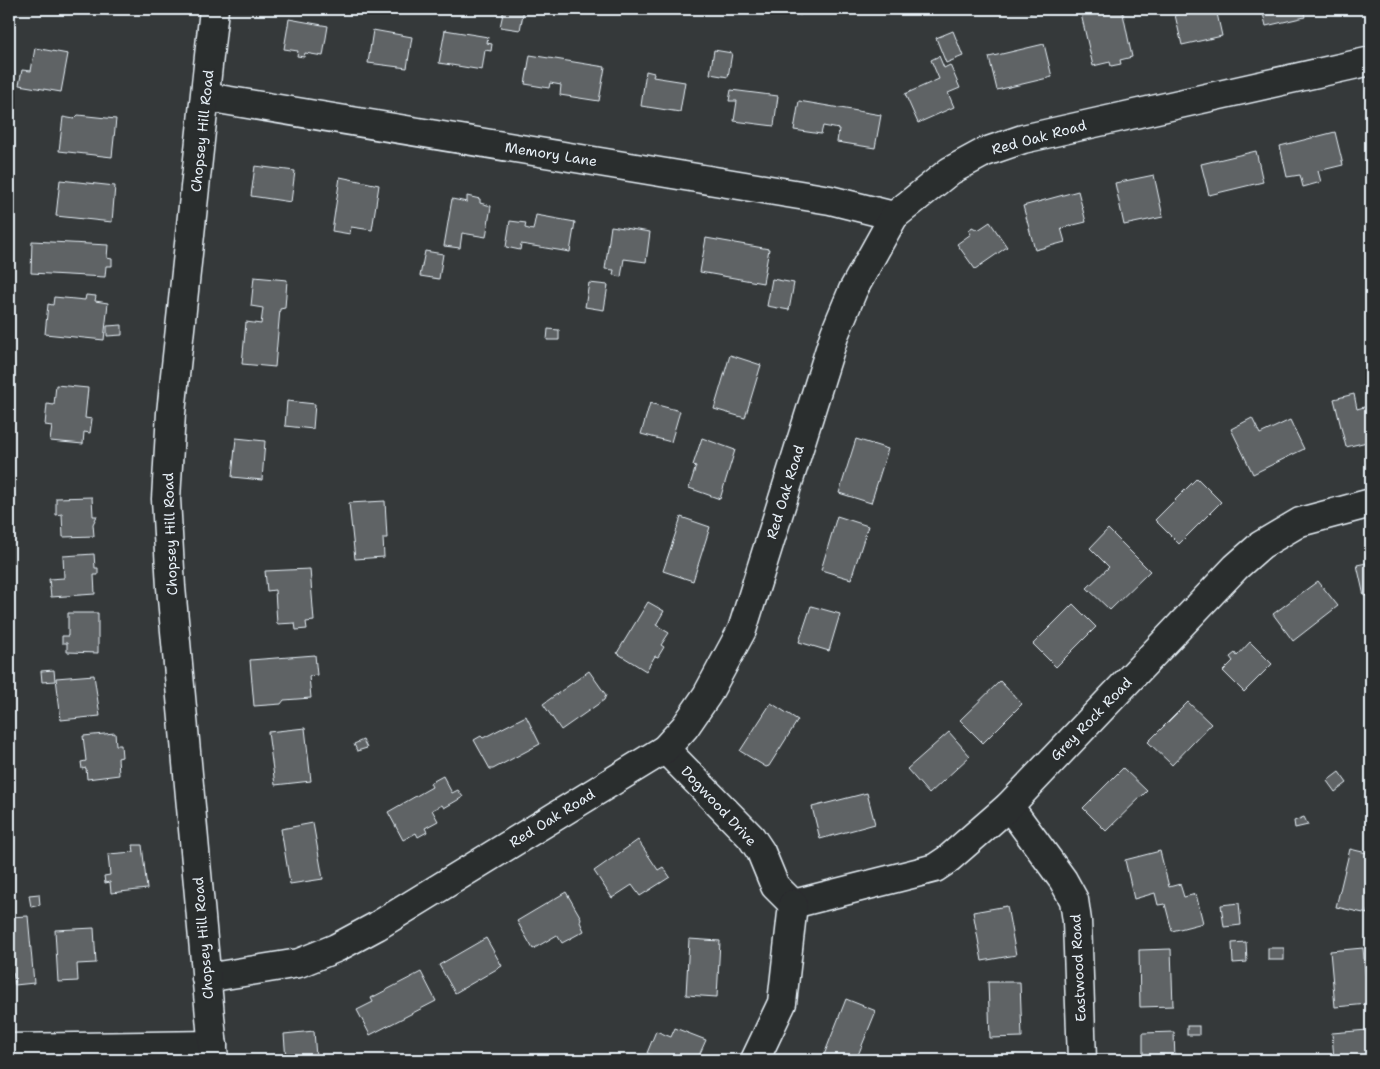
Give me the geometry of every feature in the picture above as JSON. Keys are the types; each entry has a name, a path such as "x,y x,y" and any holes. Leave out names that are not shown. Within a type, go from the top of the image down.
{"street":[{"name":"Chopsey Hill Road","path":"213,1052 171,587 166,499 171,413 214,9"},
{"name":"Red Oak Road","path":"206,978 299,962 336,948 377,926 665,749 685,727 707,695 742,630 835,333 857,283 894,216 950,171 984,152 1023,139 1371,61"},
{"name":"Memory Lane","path":"206,98 830,200 894,216"},
{"name":"Grey Rock Road","path":"793,904 935,868 1009,806 1236,568 1261,545 1300,522 1371,503"},
{"name":"Dogwood Drive","path":"665,749 750,837 761,852 775,886 793,904"},
{"name":"Eastwood Road","path":"1009,806 1062,880 1074,900 1077,921 1082,1060"},
{"path":"755,1060 782,1003 793,904"},
{"path":"9,1048 213,1052"}],"building":[{"path":"77,9 111,9 110,15 77,11"},
{"path":"504,9 524,9 520,30 500,27"},
{"path":"778,9 803,9 801,15 777,11"},
{"path":"1029,9 1048,9 1030,13"},
{"path":"1105,9 1122,9 1132,57 1120,60 1121,64 1111,66 1110,62 1093,66 1081,14"},
{"path":"1205,9 1216,9 1222,36 1182,45 1175,15"},
{"path":"1262,9 1303,9 1305,17 1266,26"},
{"path":"289,19 328,26 323,56 305,53 304,57 297,56 298,51 284,49"},
{"path":"373,30 412,37 407,68 368,63"},
{"path":"445,30 488,37 487,43 492,44 491,51 485,50 482,70 439,63"},
{"path":"953,31 963,56 946,63 936,38"},
{"path":"1044,44 1052,77 997,90 989,57"},
{"path":"35,48 68,54 61,92 19,85 22,70 31,71"},
{"path":"714,50 732,53 728,77 710,74"},
{"path":"530,55 605,67 599,101 560,95 561,85 550,83 549,88 525,84"},
{"path":"939,56 944,68 950,65 960,88 948,93 954,107 918,123 905,94 939,79 931,60"},
{"path":"646,71 654,73 653,77 685,82 680,112 641,106"},
{"path":"731,90 778,96 774,126 734,121 737,101 729,101"},
{"path":"799,101 881,115 875,148 837,142 839,129 823,126 821,134 794,130"},
{"path":"78,115 116,119 112,157 59,151 63,117 74,119"},
{"path":"1335,132 1343,165 1318,171 1321,182 1303,187 1300,175 1287,177 1280,146"},
{"path":"1256,151 1263,182 1209,195 1201,164"},
{"path":"255,166 295,171 291,202 251,196"},
{"path":"1154,175 1163,217 1124,225 1115,183"},
{"path":"340,177 379,185 372,230 351,227 350,234 332,231"},
{"path":"60,180 115,186 112,222 56,216"},
{"path":"1078,191 1086,222 1061,228 1065,242 1035,250 1023,206"},
{"path":"467,196 480,199 480,203 491,206 486,237 462,233 460,248 444,246 452,199 467,202"},
{"path":"536,215 575,222 570,252 521,244 520,250 506,247 510,221 526,223 525,228 533,230"},
{"path":"990,222 1007,247 975,269 957,244 971,234 969,231 972,227 978,230"},
{"path":"611,226 650,232 646,262 624,259 621,277 613,275 614,270 605,269"},
{"path":"706,238 769,249 763,283 700,272"},
{"path":"32,241 108,245 107,258 112,259 112,266 106,266 105,277 31,273"},
{"path":"425,251 443,254 439,279 420,276"},
{"path":"254,277 287,280 285,308 280,309 275,367 242,364 246,322 261,324 263,308 251,306"},
{"path":"772,279 794,283 789,310 767,306"},
{"path":"589,283 608,285 604,310 585,307"},
{"path":"86,295 96,296 95,301 108,303 104,340 45,334 48,304 53,305 54,297 85,300"},
{"path":"122,325 122,335 107,336 107,326"},
{"path":"548,329 559,330 559,340 547,340"},
{"path":"730,355 761,365 745,418 714,409"},
{"path":"56,385 88,388 85,418 92,419 90,433 84,432 83,444 50,441 52,426 45,425 47,404 54,405"},
{"path":"1354,394 1357,409 1371,405 1371,441 1346,447 1334,399"},
{"path":"287,401 315,404 313,429 285,426"},
{"path":"650,403 680,411 671,442 641,434"},
{"path":"1252,418 1260,434 1290,420 1304,449 1253,474 1231,429"},
{"path":"236,438 265,441 262,480 232,477"},
{"path":"702,438 735,450 720,499 689,488 696,466 693,465"},
{"path":"856,439 888,449 871,503 839,493"},
{"path":"1197,478 1221,502 1179,544 1155,520"},
{"path":"92,497 93,516 97,516 93,524 94,536 63,537 62,514 56,515 56,498"},
{"path":"385,501 387,538 383,538 384,557 355,559 349,503"},
{"path":"837,516 868,526 851,579 821,570"},
{"path":"681,517 710,527 693,581 663,571"},
{"path":"1108,529 1150,571 1110,610 1087,588 1109,567 1090,548"},
{"path":"94,554 95,568 98,568 98,575 94,575 95,594 51,597 49,579 64,578 63,556"},
{"path":"1371,562 1371,595 1364,596 1357,565"},
{"path":"310,569 314,621 306,622 307,629 296,630 295,623 277,624 275,590 267,591 265,571"},
{"path":"1318,581 1338,606 1293,641 1273,614"},
{"path":"648,602 664,611 656,625 669,633 661,645 664,647 658,657 655,656 646,671 617,653"},
{"path":"1073,604 1096,627 1056,667 1033,644"},
{"path":"811,606 840,614 829,651 799,642"},
{"path":"68,613 98,613 98,653 67,652 67,643 62,643 62,636 68,636"},
{"path":"1250,642 1272,664 1244,692 1223,671 1233,661 1230,657 1235,653 1237,656"},
{"path":"315,655 317,675 309,676 311,698 284,700 281,704 254,706 250,660"},
{"path":"54,670 55,681 42,682 41,671"},
{"path":"589,671 606,695 604,700 561,730 543,704"},
{"path":"94,675 100,716 61,720 56,678"},
{"path":"1000,681 1022,704 983,743 960,720"},
{"path":"1188,702 1211,724 1172,765 1148,742"},
{"path":"771,703 798,720 769,766 766,767 740,751"},
{"path":"526,716 540,744 490,769 474,740 481,736 483,738"},
{"path":"305,728 311,781 275,785 268,732"},
{"path":"949,732 970,756 929,794 907,769"},
{"path":"115,733 116,745 121,745 122,757 118,758 119,775 87,779 86,768 82,769 81,762 86,761 83,736"},
{"path":"363,740 367,748 357,751 354,744"},
{"path":"1123,768 1147,791 1106,831 1083,808"},
{"path":"1339,772 1347,783 1335,792 1327,781"},
{"path":"443,776 452,793 458,790 463,797 444,808 442,805 432,810 438,821 425,828 427,832 418,837 416,833 403,840 388,812 432,787 430,783"},
{"path":"867,793 875,824 820,839 812,807"},
{"path":"1304,817 1308,825 1295,828 1294,821"},
{"path":"313,823 323,879 290,884 281,829"},
{"path":"638,840 658,870 663,867 670,877 640,896 632,885 612,898 594,871"},
{"path":"133,845 142,845 147,889 111,893 110,882 105,883 104,876 110,875 108,854 134,852"},
{"path":"1350,849 1371,854 1371,903 1368,914 1336,907"},
{"path":"1160,851 1169,887 1180,884 1184,897 1196,894 1203,923 1172,931 1165,904 1158,905 1155,893 1134,899 1125,860"},
{"path":"566,892 581,918 580,922 584,931 562,943 557,935 533,949 517,921"},
{"path":"39,894 40,905 31,907 29,895"},
{"path":"1239,903 1241,925 1224,927 1221,905"},
{"path":"1007,906 1016,955 982,961 973,912"},
{"path":"28,916 34,983 15,985 13,972 9,973 9,917"},
{"path":"94,928 96,963 77,964 78,981 58,982 55,930"},
{"path":"486,938 502,966 455,993 439,965"},
{"path":"689,939 720,941 717,997 686,995"},
{"path":"1246,942 1247,962 1233,963 1232,943"},
{"path":"1268,948 1284,948 1284,960 1268,960"},
{"path":"1363,948 1368,1004 1335,1007 1330,951"},
{"path":"1171,949 1173,1006 1140,1007 1139,950"},
{"path":"421,972 436,1001 370,1035 357,1010 373,1002 371,998"},
{"path":"988,982 1020,982 1022,1037 990,1038"},
{"path":"846,999 876,1011 856,1060 822,1060"},
{"path":"1187,1026 1199,1026 1199,1035 1187,1035"},
{"path":"675,1028 706,1040 697,1060 663,1060 647,1053 656,1031 671,1037"},
{"path":"1368,1030 1371,1060 1334,1060 1332,1033"},
{"path":"314,1031 316,1057 319,1060 286,1060 284,1034"},
{"path":"1174,1032 1175,1060 1143,1060 1143,1033"}]}
